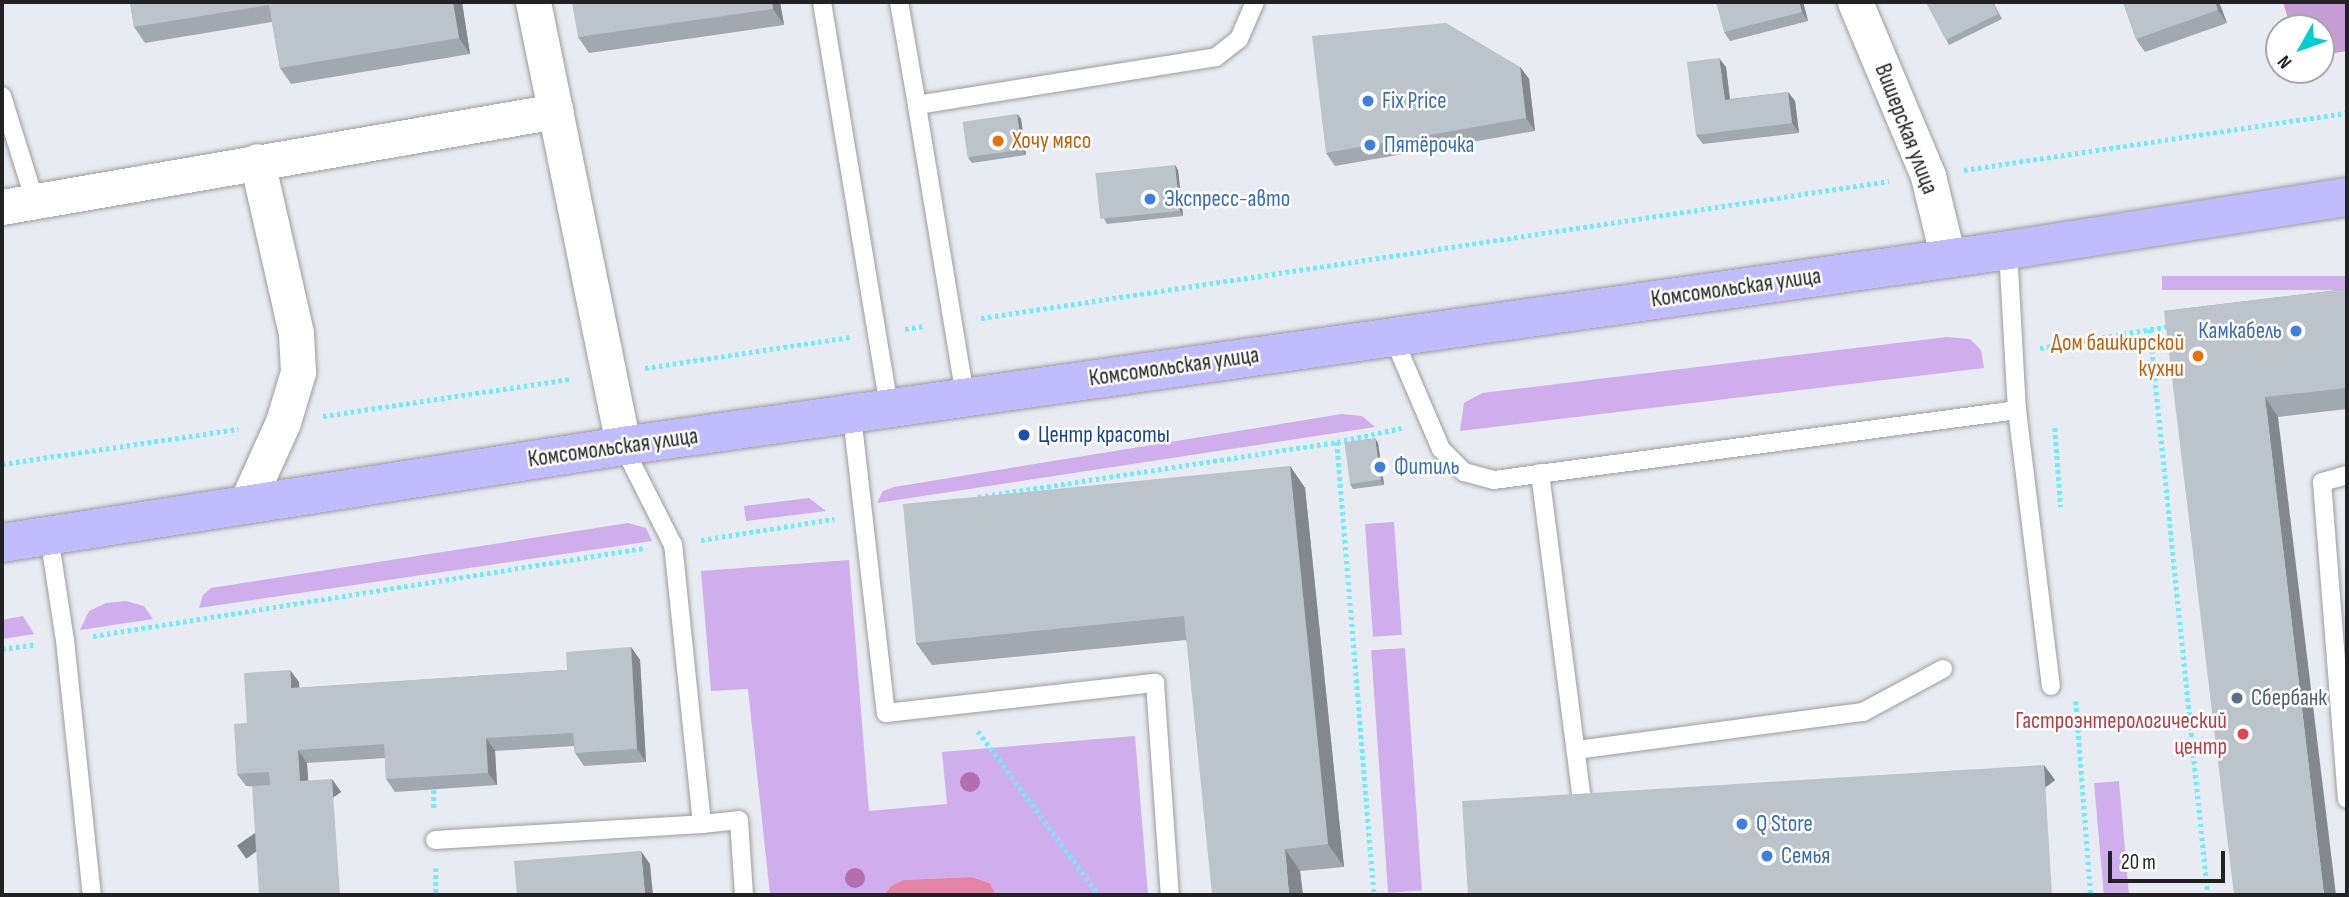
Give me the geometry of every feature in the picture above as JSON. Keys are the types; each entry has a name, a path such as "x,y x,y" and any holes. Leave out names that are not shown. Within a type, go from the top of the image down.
{"main road":[{"name":"Комсомольская улица","path":"2,543 623,446 890,411 965,396 2007,250 2347,197"}],"street":[{"path":"533,2 623,446"},
{"name":"Вишерская улица","path":"1855,2 1928,176 1948,258"},
{"path":"18,204 556,111"},
{"path":"246,504 283,422 298,372 296,333 257,161"}],"lane":[{"path":"822,2 890,411"},
{"path":"899,2 965,396"},
{"path":"917,106 1216,57 1240,39 1255,2"},
{"path":"2,96 18,204"},
{"path":"2007,250 2017,410 2051,686"},
{"path":"1393,337 1441,449 1464,472 1494,480 2017,410"},
{"path":"852,416 886,713 1155,683 1170,895"},
{"path":"623,446 673,545 702,824"},
{"path":"1540,473 1585,810 1584,834"},
{"path":"2347,475 2322,482 2347,799"},
{"path":"49,536 65,640 92,895"},
{"path":"1577,750 1863,712 1943,669"},
{"path":"435,840 739,820 744,895"}],"path":[{"path":"2,464 2347,113"},
{"path":"2013,353 2176,325"},
{"path":"2150,329 2208,895"},
{"path":"972,498 1337,442 1429,422"},
{"path":"1337,442 1374,895"},
{"path":"2,649 864,515"},
{"path":"644,548 644,556"},
{"path":"959,705 1099,895"},
{"path":"2077,706 2091,895"}],"shaded area":[{"path":"2283,2 2347,2 2347,51 2335,53 2335,14 2287,14"},
{"path":"2162,276 2347,276 2347,290 2162,290"},
{"path":"1947,337 1970,339 1981,350 1984,368 1460,431 1464,403 1482,393"},
{"path":"1342,414 1362,416 1375,427 877,503 883,491 894,487"},
{"path":"809,498 826,511 746,521 744,506"},
{"path":"1394,522 1402,635 1373,637 1365,524"},
{"path":"628,523 646,528 652,541 199,608 203,595 211,588"},
{"path":"849,560 869,811 947,804 942,752 1135,736 1148,895 996,895 990,883 972,877 903,880 891,886 884,895 770,895 748,689 711,691 701,571"},
{"path":"126,601 144,606 153,619 80,630 89,611 106,603"},
{"path":"23,616 34,634 2,639 2,620"},
{"path":"1405,648 1422,890 1388,893 1371,650"},
{"path":"2119,781 2129,895 2104,895 2094,783"},
{"path":"972,877 990,883 996,895 884,895 891,886 903,880"}],"building":[{"path":"130,2 453,2 459,38 280,68 269,5 134,27"},
{"path":"572,2 772,2 773,9 578,37"},
{"path":"1716,2 1799,2 1802,12 1724,32"},
{"path":"1926,2 1992,2 1998,14 1946,40"},
{"path":"2123,2 2215,2 2218,10 2136,39"},
{"path":"1446,23 1520,67 1526,118 1326,153 1312,36"},
{"path":"1719,58 1725,100 1788,92 1792,123 1696,135 1687,62"},
{"path":"1017,114 1022,150 968,157 963,122"},
{"path":"1175,165 1180,211 1100,219 1095,173"},
{"path":"2347,289 2347,388 2265,397 2324,895 2234,895 2164,311"},
{"path":"1375,438 1381,480 1350,484 1344,442"},
{"path":"1290,466 1328,844 1285,849 1289,895 1212,895 1184,616 916,643 903,504"},
{"path":"631,647 637,749 575,753 573,733 486,738 488,773 386,779 384,744 298,750 300,781 332,779 340,895 259,895 252,786 270,785 269,772 237,774 234,724 247,723 244,673 290,670 291,688 567,670 566,652"},
{"name":"Семья","path":"2044,765 2052,895 1468,895 1462,801"},
{"path":"641,851 645,895 517,895 514,861"}],"place":[{"name":"Fix Price","path":"1368,101"},
{"name":"Хочу мясо","path":"998,141"},
{"name":"Пятёрочка","path":"1370,145"},
{"name":"Экспресс-авто","path":"1150,199"},
{"name":"Камкабель","path":"2296,331"},
{"name":"Дом башкирской кухни","path":"2198,356"},
{"name":"Центр красоты","path":"1024,435"},
{"name":"Фитиль","path":"1380,467"},
{"name":"Сбербанк","path":"2237,698"},
{"name":"Гастроэнтерологический центр","path":"2243,734"},
{"name":"Q Store","path":"1742,824"},
{"name":"Семья","path":"1767,856"}]}
